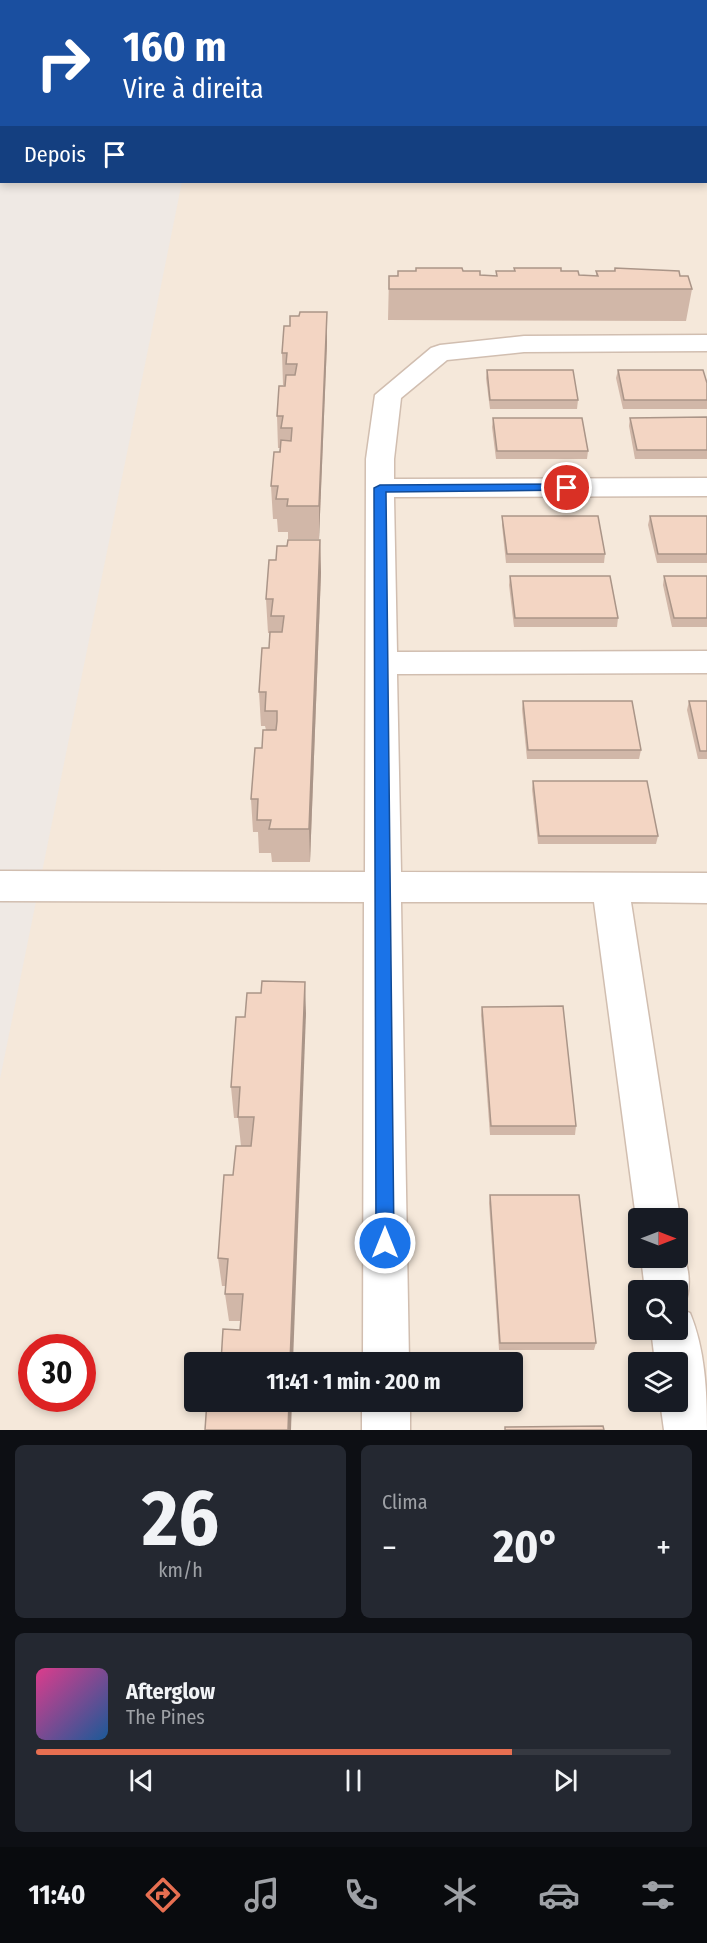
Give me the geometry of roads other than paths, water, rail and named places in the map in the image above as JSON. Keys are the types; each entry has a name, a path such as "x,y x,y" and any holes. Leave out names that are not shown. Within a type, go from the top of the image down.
{"street":[{"path":"386,1352 380,459 388,395 440,353 524,344 707,343"},
{"path":"380,488 707,487"},
{"path":"381,663 707,662"},
{"path":"0,886 707,888"},
{"path":"610,888 657,1208"},
{"path":"676,1340 688,1430"},
{"path":"386,1412 386,1430"}]}
